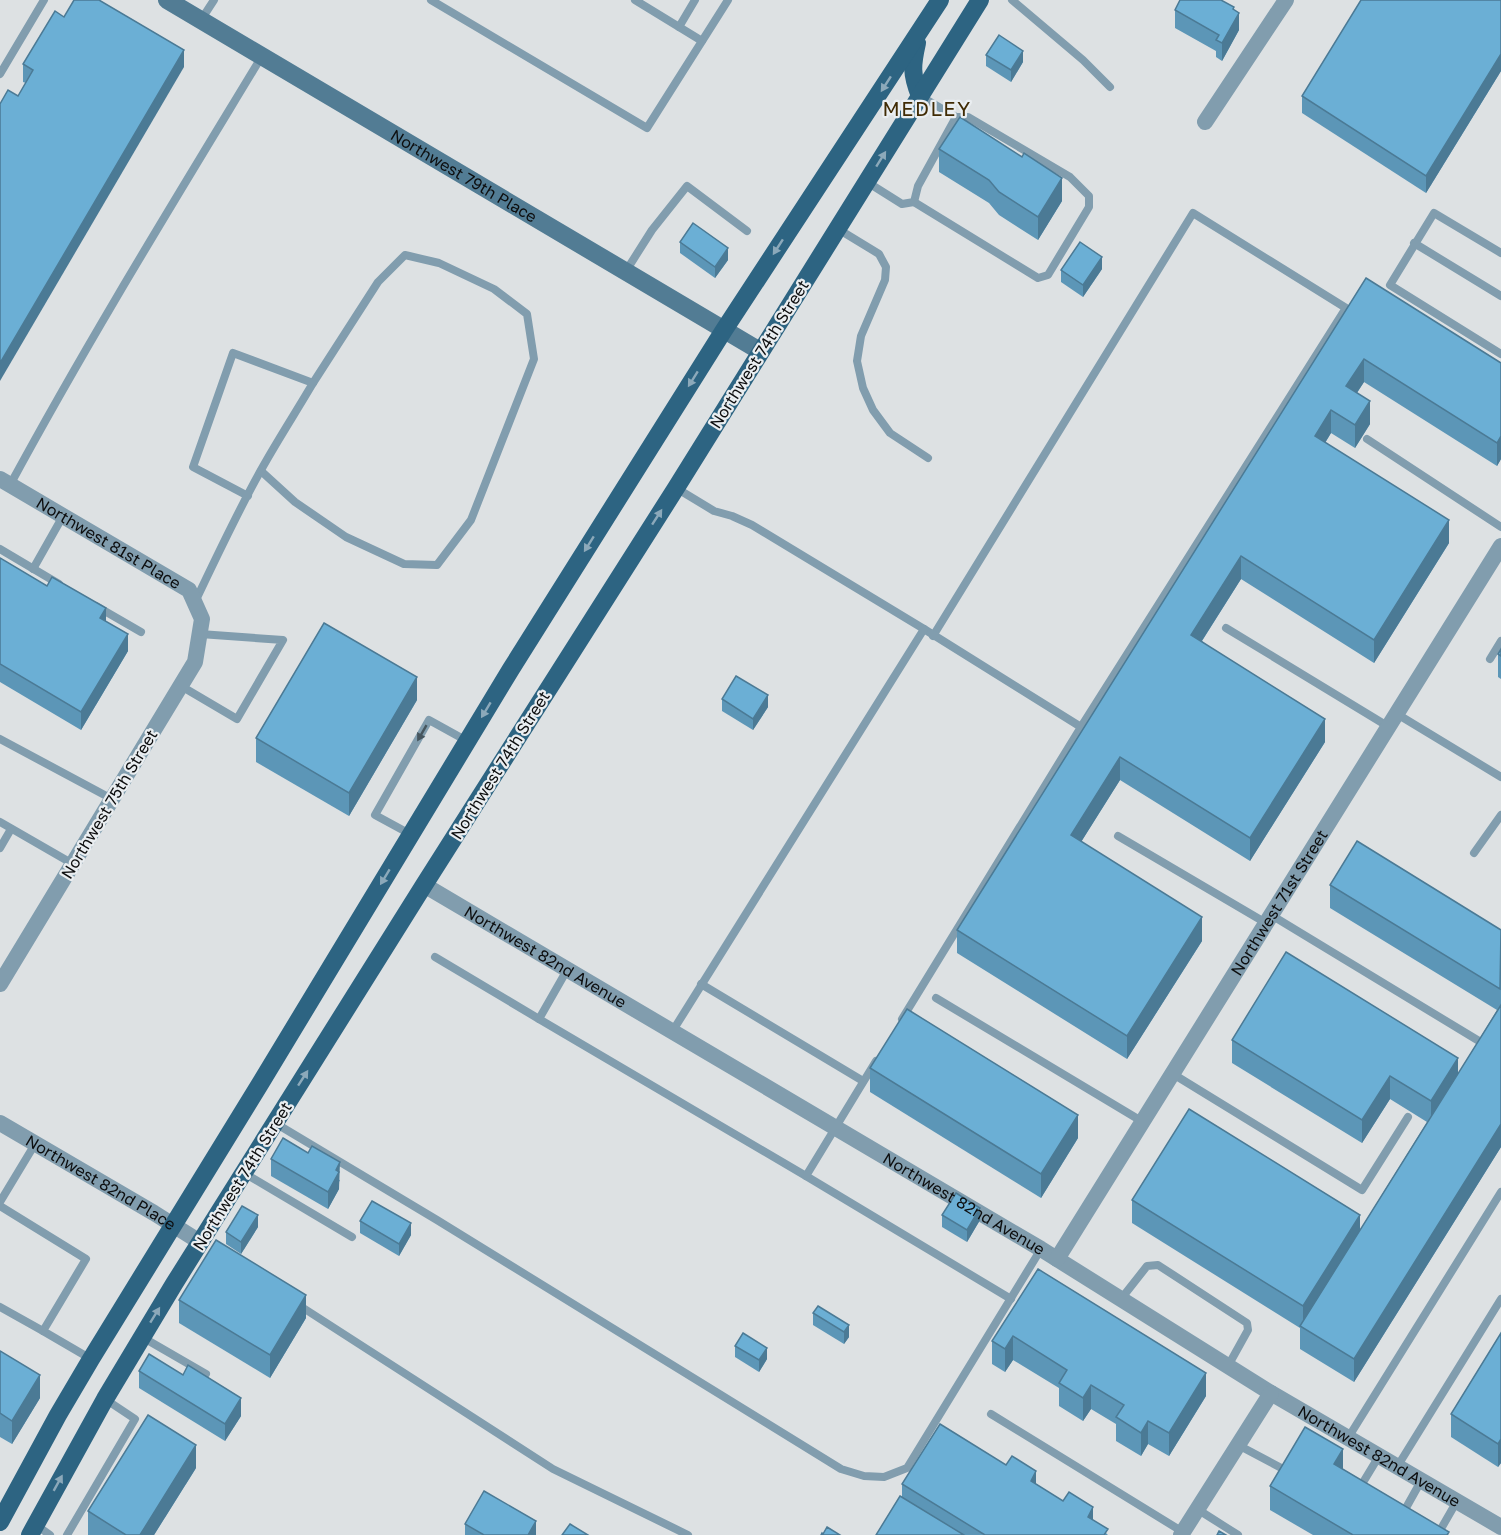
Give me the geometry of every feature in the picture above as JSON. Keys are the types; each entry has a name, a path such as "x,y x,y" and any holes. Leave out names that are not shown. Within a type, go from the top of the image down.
{"main road":[{"name":"Northwest 79th Place","path":"167,0 760,351"},
{"name":"Northwest 74th Street","path":"0,1522 91,1359 511,669 724,330 940,0"},
{"name":"Northwest 74th Street","path":"39,1531 105,1399 142,1336 204,1245 243,1173 676,488 980,0"},
{"path":"920,32 912,64 920,96"}],"street":[{"path":"1206,122 1286,0"},
{"name":"Northwest 81st Place","path":"5,482 189,590 201,626"},
{"name":"Northwest 71st Street","path":"1057,1259 1501,546"},
{"name":"Northwest 75th Street","path":"0,984 195,662 201,626"},
{"name":"Northwest 82nd Avenue","path":"424,885 1041,1249 1270,1393 1501,1527"},
{"name":"Northwest 82nd Place","path":"0,1123 204,1245"},
{"path":"1182,1533 1270,1393"}],"lane":[{"path":"0,74 44,0"},
{"path":"201,20 213,0"},
{"path":"431,0 647,128 728,0"},
{"path":"635,0 702,41"},
{"path":"679,27 695,0"},
{"path":"1012,0 1083,60 1110,87"},
{"path":"5,482 262,56"},
{"path":"866,182 902,204 914,202 1038,278 1048,275 1089,207 1089,196 1070,177 968,117 956,117 920,96"},
{"path":"914,202 918,186 956,117"},
{"path":"626,271 651,230 687,186 747,231"},
{"path":"894,1030 1081,727 1346,308 1193,213 933,636"},
{"path":"1501,253 1434,213 1390,285 1501,354"},
{"path":"838,229 879,254 886,267 885,280 861,336 857,361 863,388 873,410 890,433 928,458"},
{"path":"1414,243 1501,296"},
{"path":"195,603 261,471 313,383 378,282 405,255 439,263 494,289 527,314 534,359 471,520 437,566 404,564 346,537 295,502 261,471"},
{"path":"248,496 193,467 233,353 313,383"},
{"path":"1367,439 1501,527"},
{"path":"676,488 714,511 752,525 1081,727"},
{"path":"33,569 63,516"},
{"path":"0,549 62,586"},
{"path":"92,603 141,632"},
{"path":"181,686 237,719 283,640 201,626"},
{"path":"1226,628 1393,721 1501,777"},
{"path":"672,1032 924,630"},
{"path":"1490,659 1501,641"},
{"path":"410,834 375,814 429,720 467,741"},
{"path":"0,739 112,799"},
{"path":"1474,853 1501,815"},
{"path":"0,822 73,864"},
{"path":"0,848 11,829"},
{"path":"1118,836 1269,919 1479,1041"},
{"path":"435,957 1011,1299"},
{"path":"539,1019 567,970"},
{"path":"701,984 863,1081"},
{"path":"936,998 1143,1122"},
{"path":"806,1176 882,1050"},
{"path":"1173,1074 1362,1190 1408,1116"},
{"path":"275,1123 841,1469 864,1476 884,1477 908,1468 1041,1249"},
{"path":"34,1144 0,1204 86,1258 43,1331"},
{"path":"243,1173 352,1237"},
{"path":"1348,1438 1501,1192"},
{"path":"1121,1299 1147,1266 1158,1265 1247,1323 1248,1330 1228,1366"},
{"path":"286,1297 553,1469 688,1535"},
{"path":"1397,1467 1501,1299"},
{"path":"0,1307 91,1359"},
{"path":"142,1336 206,1374"},
{"path":"67,1535 135,1419 105,1399"},
{"path":"991,1414 1182,1533"},
{"path":"1238,1445 1285,1470"},
{"path":"1358,1491 1379,1456"},
{"path":"1411,1520 1402,1515 1421,1481"},
{"path":"1429,1529 1438,1534 1457,1502"},
{"path":"1197,1509 1238,1535"}],"building":[{"path":"74,0 99,0 184,50 0,363 0,104 8,90 18,96 33,70 23,64 55,11 64,17"},
{"path":"1180,0 1221,0 1234,7 1233,9 1239,13 1222,43 1216,40 1219,35 1175,10"},
{"path":"1361,0 1501,0 1501,54 1426,176 1302,96"},
{"path":"999,35 1023,51 1011,70 986,55"},
{"path":"960,117 1022,157 1024,153 1062,178 1038,217 999,192 989,180 939,149"},
{"path":"693,223 728,248 715,267 680,242"},
{"path":"1080,242 1102,257 1083,285 1061,270"},
{"path":"1366,278 1501,363 1501,436 1497,443 1364,359 1346,386 1370,401 1355,425 1331,410 1315,436 1449,520 1374,640 1241,556 1191,635 1325,719 1250,838 1120,757 1071,835 1202,917 1127,1036 957,930"},
{"path":"0,558 47,586 52,577 106,608 100,618 128,634 81,712 0,664"},
{"path":"324,623 417,677 349,793 256,738"},
{"path":"736,676 768,695 753,719 722,699"},
{"path":"1357,841 1501,930 1500,989 1330,885"},
{"path":"1286,952 1458,1058 1431,1101 1390,1076 1362,1120 1232,1040"},
{"path":"1501,1005 1501,1124 1354,1359 1300,1326"},
{"path":"907,1009 1078,1115 1041,1174 870,1068"},
{"path":"1189,1109 1360,1215 1303,1306 1132,1200"},
{"path":"283,1138 308,1153 312,1146 340,1162 336,1170 339,1172 328,1192 271,1159"},
{"path":"956,1193 980,1208 967,1230 942,1215"},
{"path":"372,1201 411,1223 399,1244 360,1221"},
{"path":"242,1206 258,1215 241,1242 226,1232"},
{"path":"216,1240 306,1295 270,1355 179,1300"},
{"path":"1038,1269 1206,1373 1169,1433 1148,1421 1141,1433 1116,1417 1124,1405 1091,1385 1083,1398 1059,1383 1067,1370 1013,1336 1005,1349 992,1341"},
{"path":"818,1306 849,1325 844,1332 813,1313"},
{"path":"743,1333 767,1348 759,1360 735,1346"},
{"path":"1501,1333 1501,1439 1498,1444 1451,1414"},
{"path":"0,1351 40,1375 12,1421 0,1413"},
{"path":"149,1354 183,1375 188,1365 241,1398 225,1424 139,1371"},
{"path":"148,1415 196,1445 140,1535 126,1535 88,1511"},
{"path":"940,1424 1006,1465 1012,1456 1036,1471 1031,1481 1063,1501 1069,1492 1093,1507 1088,1517 1108,1529 1104,1535 985,1535 902,1484"},
{"path":"1305,1427 1343,1449 1334,1464 1449,1532 1447,1535 1353,1535 1270,1486"},
{"path":"484,1491 536,1521 528,1535 484,1535 465,1524"},
{"path":"900,1496 964,1535 876,1535"},
{"path":"570,1524 588,1535 562,1535"},
{"path":"827,1527 840,1535 821,1535"}],"district":[{"name":"MEDLEY","path":"927,109"}]}
